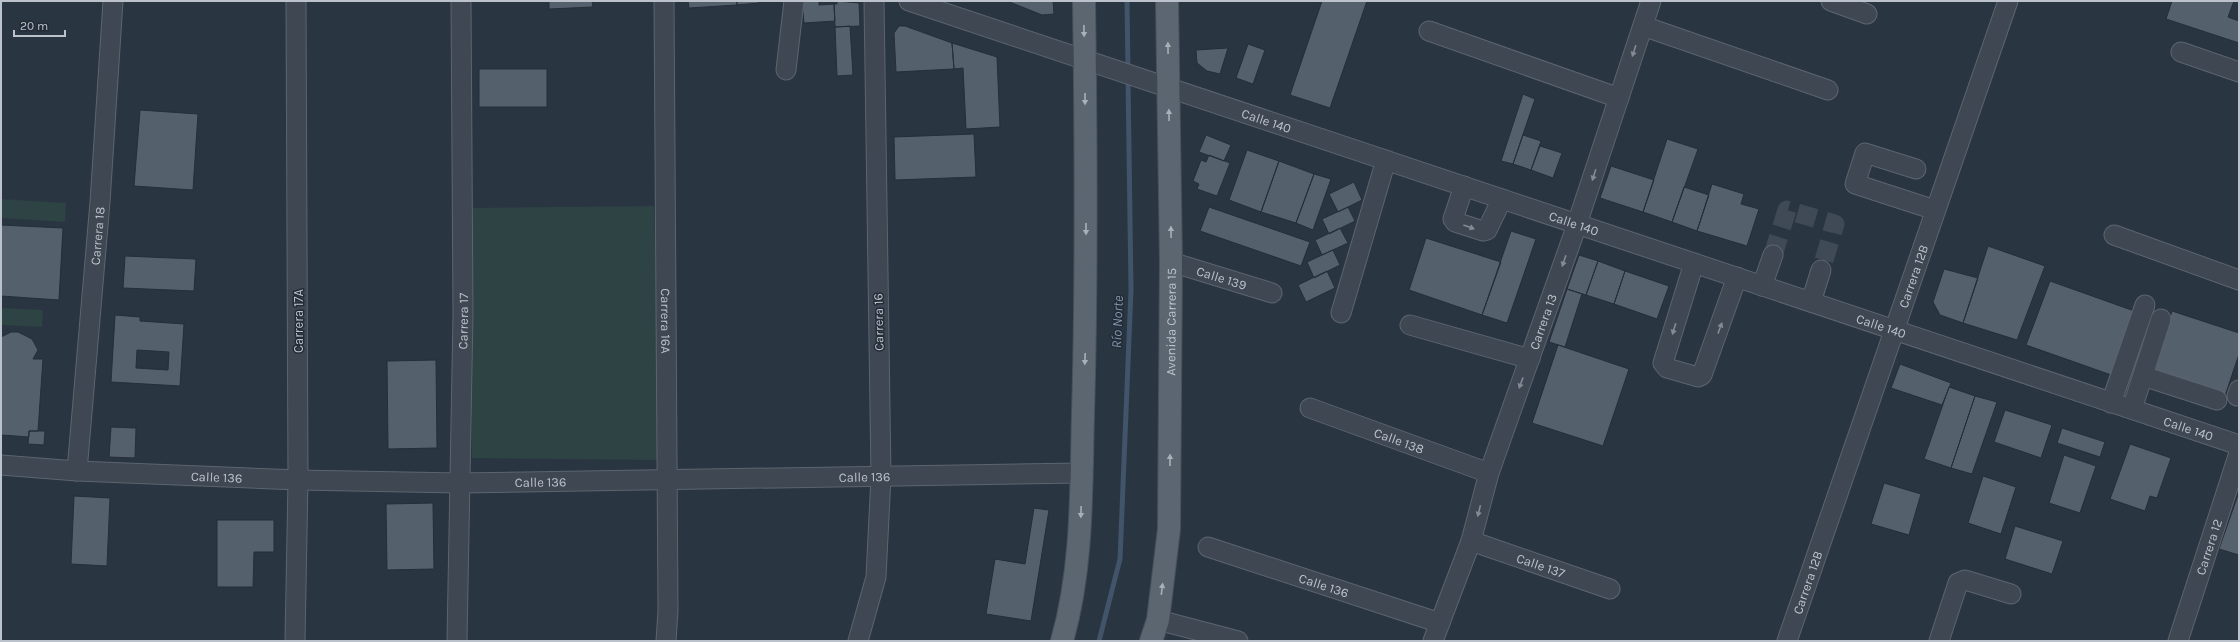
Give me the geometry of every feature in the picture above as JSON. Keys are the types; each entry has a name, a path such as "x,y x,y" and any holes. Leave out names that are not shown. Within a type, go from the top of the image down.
{"main road":[{"path":"1062,641 1076,573 1080,525 1086,324 1091,62 1084,1"},
{"name":"Avenida Carrera 15","path":"1151,641 1158,620 1169,529 1171,262 1163,85 1167,1"}],"street":[{"name":"Carrera 18","path":"77,470 100,202 113,1"},
{"name":"Carrera 17A","path":"295,641 298,480 296,1"},
{"name":"Carrera 17","path":"457,641 458,483 463,314 462,1"},
{"name":"Carrera 16A","path":"664,1 668,480 668,611 666,641"},
{"path":"786,70 794,1"},
{"name":"Carrera 16","path":"858,641 876,577 881,477 874,1"},
{"name":"Calle 140","path":"909,1 2239,445"},
{"name":"Carrera 13","path":"1433,641 1471,541 1489,473 1577,224 1651,1"},
{"path":"1831,1 1867,14"},
{"name":"Carrera 12B","path":"1786,641 2008,1"},
{"path":"1643,26 1828,90"},
{"path":"1429,31 1619,98"},
{"path":"2181,52 2239,72"},
{"path":"1916,169 1864,153 1855,184 1935,210"},
{"path":"1341,313 1386,160"},
{"path":"1464,186 1453,219 1483,232 1487,230 1502,199"},
{"path":"2114,235 2239,280"},
{"path":"1762,286 1773,255"},
{"name":"Calle 139","path":"1171,262 1272,293"},
{"path":"1694,263 1663,363 1667,368 1698,377 1702,375 1737,277"},
{"path":"1811,302 1821,270"},
{"path":"2111,403 2146,305"},
{"path":"2132,409 2161,319"},
{"path":"1410,325 1530,359"},
{"path":"2143,376 2217,400"},
{"path":"2239,390 2237,396 2239,396"},
{"name":"Calle 138","path":"1310,408 1489,473"},
{"name":"Carrera 12","path":"2178,641 2239,453"},
{"name":"Calle 136","path":"1,465 298,480 458,483 881,477 1081,472"},
{"name":"Calle 137","path":"1471,541 1610,589"},
{"name":"Calle 136","path":"1208,547 1440,623"},
{"path":"1939,641 1958,583 1965,580 2011,594"},
{"path":"1158,620 1238,641"}],"green space":[{"path":"1,199 66,203 65,222 1,218"},
{"path":"654,206 660,460 472,458 470,208"},
{"path":"1,308 43,310 42,327 1,325"}],"building":[{"path":"549,1 592,1 593,7 549,9"},
{"path":"688,1 737,1 737,5 689,8"},
{"path":"737,1 759,1 759,3 737,5"},
{"path":"802,1 819,1 819,5 834,4 835,21 804,23"},
{"path":"837,1 859,3 860,26 835,27 834,4 837,4"},
{"path":"1007,1 1053,1 1054,14 1042,15"},
{"path":"1322,1 1367,1 1330,108 1290,95"},
{"path":"2172,1 2234,1 2228,17 2239,21 2239,43 2166,19"},
{"path":"850,26 853,75 837,76 835,27"},
{"path":"899,26 905,26 952,43 954,69 896,72 894,33"},
{"path":"952,43 997,57 1000,127 966,129 963,68 954,69"},
{"path":"1248,44 1265,50 1253,84 1236,78"},
{"path":"1228,48 1220,74 1207,71 1197,63 1196,50"},
{"path":"479,69 547,69 547,107 479,107"},
{"path":"1523,94 1535,99 1513,164 1501,161"},
{"path":"140,110 198,114 193,190 134,186"},
{"path":"974,134 976,177 895,180 894,137"},
{"path":"1206,135 1231,145 1224,161 1199,152"},
{"path":"1523,135 1541,141 1531,170 1513,164"},
{"path":"1667,139 1698,149 1672,222 1643,212"},
{"path":"1540,146 1562,153 1553,178 1531,170"},
{"path":"1247,150 1279,161 1261,212 1229,200"},
{"path":"1209,155 1230,163 1217,196 1197,189 1199,184 1193,181 1201,160 1206,162"},
{"path":"1279,161 1314,174 1296,223 1261,212"},
{"path":"1611,166 1654,180 1643,212 1600,198"},
{"path":"1314,174 1331,179 1313,230 1296,223"},
{"path":"1354,182 1362,200 1338,212 1329,194"},
{"path":"1712,184 1744,194 1741,204 1759,209 1747,246 1697,231"},
{"path":"1684,187 1709,195 1697,231 1672,222"},
{"path":"1209,207 1310,242 1301,266 1200,231"},
{"path":"1348,207 1355,221 1329,234 1322,219"},
{"path":"1,225 63,228 59,300 1,296"},
{"path":"1340,228 1348,243 1322,255 1315,240"},
{"path":"1511,231 1536,239 1507,323 1482,315"},
{"path":"1426,238 1501,262 1482,315 1409,290"},
{"path":"1988,246 2045,266 2017,340 1963,323"},
{"path":"1333,250 1340,265 1314,278 1307,262"},
{"path":"1579,255 1598,261 1586,295 1567,289"},
{"path":"125,256 196,259 194,291 123,288"},
{"path":"1598,261 1625,271 1614,304 1586,295"},
{"path":"1944,269 1978,278 1963,323 1940,315 1933,302"},
{"path":"1327,271 1335,288 1306,302 1298,285"},
{"path":"1625,271 1669,286 1657,319 1614,304"},
{"path":"2050,281 2137,312 2114,376 2026,345"},
{"path":"1567,289 1582,294 1565,347 1549,342"},
{"path":"2172,311 2239,333 2239,354 2224,399 2151,375"},
{"path":"115,315 140,317 140,321 184,324 180,386 111,382","holes":["137,350 169,352 168,370 136,368"]},
{"path":"11,332 18,332 32,339 38,350 33,359 43,359 38,431 29,431 29,437 1,435 1,337"},
{"path":"1558,345 1629,369 1603,446 1532,423"},
{"path":"436,360 437,448 388,449 387,361"},
{"path":"1900,364 1951,383 1942,405 1891,388"},
{"path":"1949,387 1975,396 1951,468 1924,459"},
{"path":"1975,396 1997,402 1972,474 1951,468"},
{"path":"2005,410 2052,425 2041,458 1994,442"},
{"path":"111,427 136,428 135,458 109,457"},
{"path":"2062,428 2105,442 2100,457 2057,443"},
{"path":"29,431 45,431 44,445 28,444"},
{"path":"2130,444 2171,458 2157,498 2150,496 2145,511 2110,499"},
{"path":"2064,455 2096,466 2080,513 2049,503"},
{"path":"1983,476 2016,487 2001,534 1968,523"},
{"path":"1884,483 1921,494 1909,535 1871,524"},
{"path":"2239,492 2239,555 2219,549"},
{"path":"74,496 110,498 107,566 71,564"},
{"path":"433,503 434,569 387,570 386,504"},
{"path":"1034,508 1049,510 1031,621 986,614 995,559 1025,564"},
{"path":"217,520 274,520 274,552 254,552 253,587 217,587"},
{"path":"2015,526 2063,541 2052,574 2005,559"}],"waterway":[{"name":"Río Norte","path":"1127,1 1128,70"},
{"name":"Río Norte","path":"1099,641 1120,559 1131,290 1128,78"}],"tunnel":[{"path":"1773,255 1787,210 1835,224 1821,270"}]}
